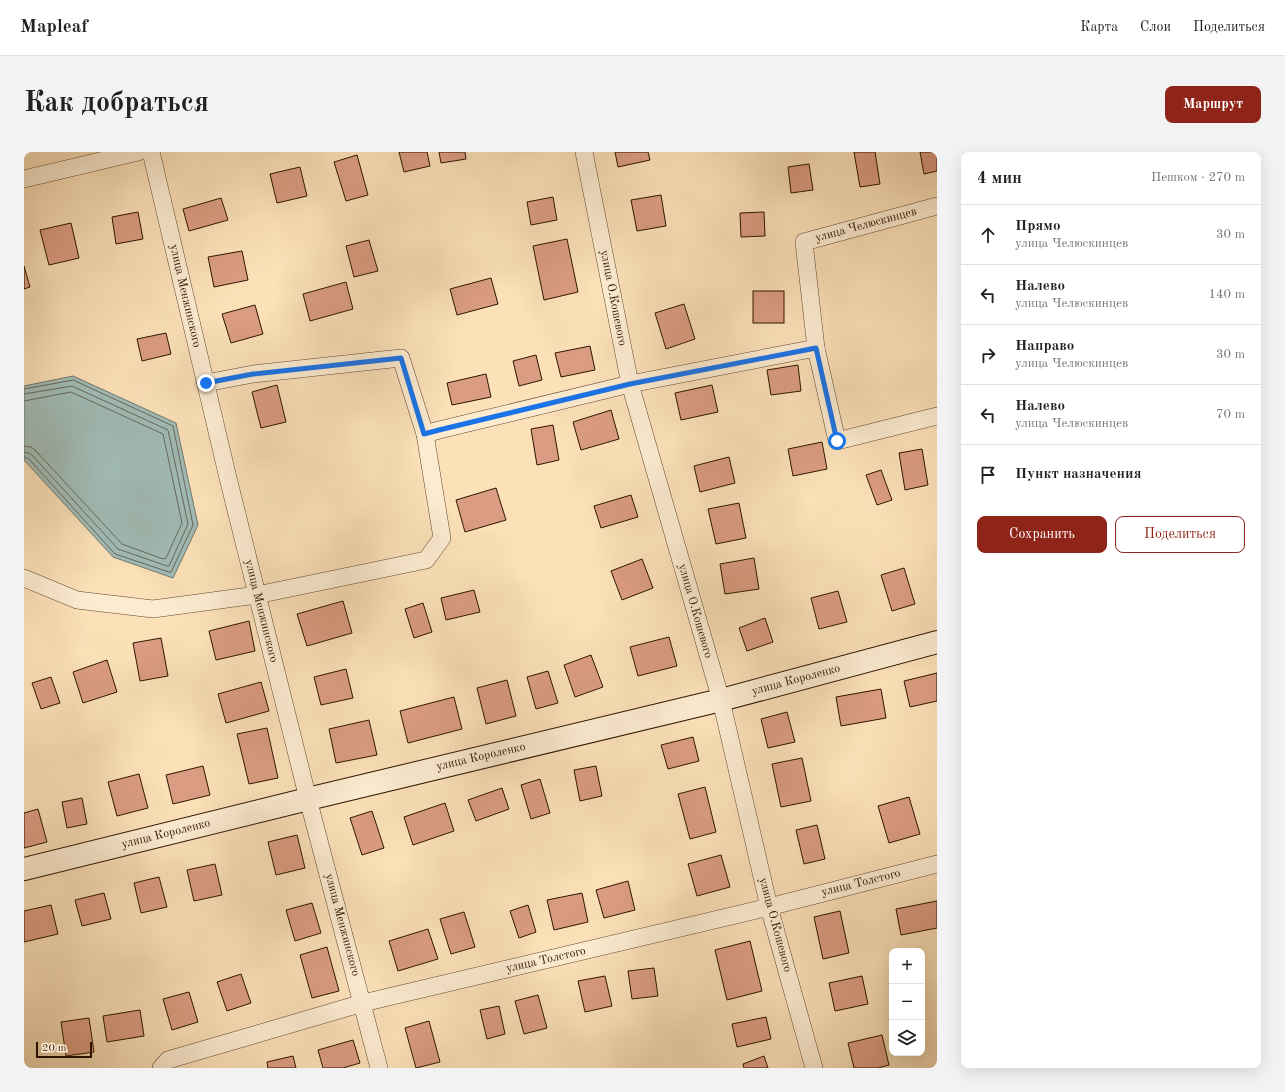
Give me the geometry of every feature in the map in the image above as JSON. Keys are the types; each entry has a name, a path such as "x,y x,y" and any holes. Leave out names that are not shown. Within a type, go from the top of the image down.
{"street":[{"path":"24,179 138,152"},
{"name":"улица Менжинского","path":"151,152 257,595 308,799 379,1068"},
{"name":"улица О.Кошевого","path":"584,152 630,384 720,700 769,907 814,1068"},
{"name":"улица Челюскинцев","path":"937,206 804,242 816,348 837,441 937,416"},
{"path":"424,434 630,384 816,348"},
{"path":"24,578 77,600 153,609 257,595 426,560 442,538 424,434 401,358 253,374 206,383"},
{"name":"улица Короленко","path":"24,868 720,700 937,642"},
{"name":"улица Толстого","path":"161,1068 168,1060 363,1003 769,907 937,864"}],"water":[{"path":"73,376 176,423 198,525 173,578 113,557 24,460 24,386"}],"building":[{"path":"399,152 427,152 430,166 404,172"},
{"path":"439,152 465,152 466,159 441,163"},
{"path":"615,152 648,152 650,160 618,167"},
{"path":"854,152 875,152 880,184 860,187"},
{"path":"920,152 937,152 937,171 924,174"},
{"path":"357,155 368,195 346,201 334,162"},
{"path":"809,164 813,190 791,193 788,167"},
{"path":"300,167 307,196 277,203 270,174"},
{"path":"661,195 666,226 637,231 631,200"},
{"path":"553,197 557,220 531,225 527,202"},
{"path":"221,198 228,220 189,231 183,209"},
{"path":"138,212 143,239 116,244 112,217"},
{"path":"764,212 765,236 741,237 740,213"},
{"path":"71,223 79,258 49,265 40,230"},
{"path":"567,239 578,292 544,300 533,246"},
{"path":"369,240 378,271 354,277 346,246"},
{"path":"242,251 248,280 214,287 208,257"},
{"path":"24,266 30,287 24,289"},
{"path":"491,278 498,304 457,315 450,289"},
{"path":"346,282 353,309 310,321 303,294"},
{"path":"753,291 784,291 784,323 753,323"},
{"path":"684,304 695,339 666,349 655,313"},
{"path":"255,305 263,334 231,343 222,314"},
{"path":"166,333 171,354 142,361 137,339"},
{"path":"590,346 595,370 561,377 555,353"},
{"path":"536,355 542,380 519,386 513,361"},
{"path":"798,365 801,391 771,395 767,370"},
{"path":"486,374 491,397 452,405 447,383"},
{"path":"277,385 286,422 261,428 252,392"},
{"path":"712,385 718,412 681,420 675,393"},
{"path":"611,410 619,439 581,450 573,422"},
{"path":"553,425 559,460 537,465 531,429"},
{"path":"822,442 827,469 793,476 788,449"},
{"path":"922,449 928,485 905,490 899,453"},
{"path":"729,457 735,483 700,492 694,466"},
{"path":"881,470 892,500 877,505 866,475"},
{"path":"496,488 506,520 465,532 456,500"},
{"path":"631,495 638,517 601,528 594,506"},
{"path":"739,503 746,538 716,544 708,509"},
{"path":"754,558 759,589 725,594 720,564"},
{"path":"642,559 653,588 622,600 611,571"},
{"path":"904,568 915,604 892,611 881,575"},
{"path":"474,590 480,612 446,620 441,598"},
{"path":"838,591 847,622 819,629 811,598"},
{"path":"343,601 352,633 307,646 297,614"},
{"path":"423,603 432,632 414,638 405,609"},
{"path":"765,618 773,642 747,651 739,628"},
{"path":"249,621 255,651 216,660 209,631"},
{"path":"669,637 677,666 638,676 630,647"},
{"path":"161,638 168,676 140,681 133,643"},
{"path":"591,655 603,687 575,697 564,665"},
{"path":"107,660 117,692 83,703 73,672"},
{"path":"346,669 353,698 321,705 314,677"},
{"path":"548,671 558,703 536,709 527,677"},
{"path":"937,673 937,701 910,707 904,681"},
{"path":"51,677 60,703 41,709 32,683"},
{"path":"507,680 516,716 486,724 477,688"},
{"path":"261,682 269,711 226,723 218,694"},
{"path":"881,689 886,718 841,726 836,697"},
{"path":"454,697 462,729 408,743 400,711"},
{"path":"787,712 795,742 768,748 761,719"},
{"path":"369,720 377,755 336,763 329,729"},
{"path":"267,728 278,778 249,784 237,734"},
{"path":"693,737 699,761 668,769 661,745"},
{"path":"802,758 811,801 781,807 772,764"},
{"path":"203,766 210,795 173,804 166,775"},
{"path":"596,766 602,796 580,801 574,770"},
{"path":"139,774 148,808 117,816 108,782"},
{"path":"540,779 550,813 531,819 521,785"},
{"path":"705,787 716,832 690,839 678,794"},
{"path":"502,788 509,809 476,821 468,800"},
{"path":"909,797 920,834 889,843 878,806"},
{"path":"82,798 87,824 67,828 62,802"},
{"path":"445,803 454,831 413,845 404,817"},
{"path":"38,809 47,842 24,848 24,813"},
{"path":"372,811 384,848 362,855 350,818"},
{"path":"817,825 825,859 804,864 796,830"},
{"path":"297,835 305,868 276,875 268,842"},
{"path":"721,855 730,887 697,896 688,864"},
{"path":"215,864 222,895 194,901 187,870"},
{"path":"159,877 167,907 141,913 134,883"},
{"path":"628,881 635,910 604,918 596,890"},
{"path":"104,893 111,919 82,926 75,900"},
{"path":"582,893 588,922 554,930 547,900"},
{"path":"937,901 937,928 901,935 896,909"},
{"path":"312,903 321,933 295,941 286,910"},
{"path":"51,905 58,934 24,942 24,911"},
{"path":"528,905 536,932 519,938 510,911"},
{"path":"840,911 849,953 823,959 814,917"},
{"path":"464,912 475,947 451,954 440,919"},
{"path":"428,929 438,959 398,971 389,941"},
{"path":"750,941 762,991 727,1000 715,950"},
{"path":"327,947 339,991 312,998 300,955"},
{"path":"654,968 658,996 632,999 628,971"},
{"path":"241,974 251,1003 227,1011 217,982"},
{"path":"605,976 612,1006 585,1012 578,981"},
{"path":"862,976 868,1004 835,1011 829,983"},
{"path":"189,992 198,1022 172,1030 163,999"},
{"path":"538,995 547,1028 524,1034 515,1001"},
{"path":"499,1006 505,1034 487,1039 480,1010"},
{"path":"140,1010 144,1036 107,1042 103,1016"},
{"path":"766,1017 771,1039 737,1047 732,1024"},
{"path":"89,1018 94,1052 66,1056 61,1022"},
{"path":"429,1021 440,1062 416,1068 405,1028"},
{"path":"882,1035 889,1065 878,1068 854,1068 848,1043"},
{"path":"353,1040 360,1063 343,1068 323,1068 318,1050"},
{"path":"293,1056 296,1068 268,1068 267,1062"},
{"path":"764,1056 768,1068 744,1068 743,1064"}],"route":[{"path":"206,383 253,374 401,358 424,434 630,384 816,348 837,441"}]}
